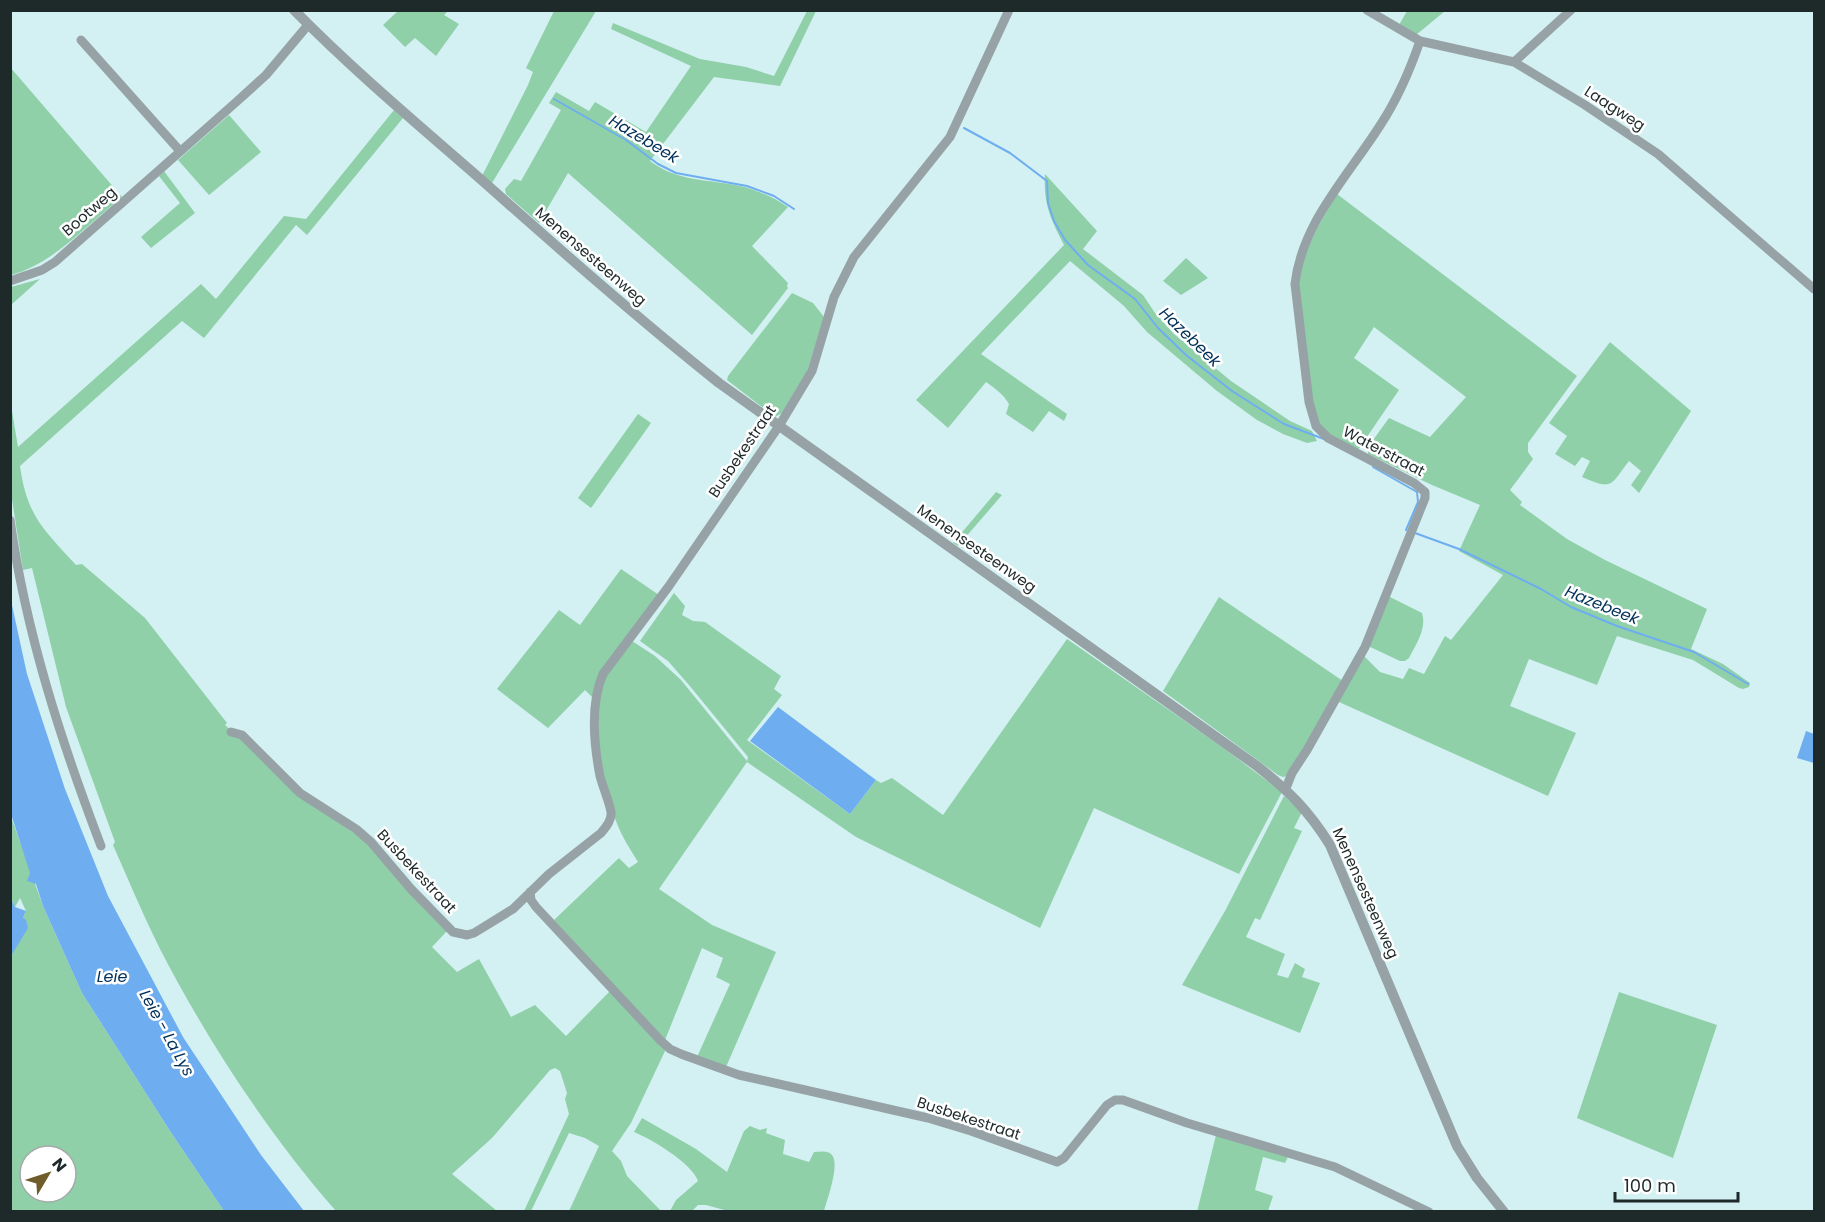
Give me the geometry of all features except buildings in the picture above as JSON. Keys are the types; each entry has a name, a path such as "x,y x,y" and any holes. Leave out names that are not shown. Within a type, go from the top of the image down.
{"street":[{"name":"Menensesteenweg","path":"294,10 360,74 667,341 719,383 1286,788 1304,807 1330,845 1457,1146 1477,1178 1504,1212"},
{"name":"Busbekestraat","path":"231,732 242,735 300,793 356,829 371,842 411,889 453,932 467,935 474,933 513,909 549,874 601,833 608,825 611,814 600,776 595,725 598,686 603,674 662,596 779,426 812,371 834,297 854,257 950,137 1009,10"},
{"name":"Laagweg","path":"1367,10 1420,41 1514,62 1585,105 1658,154 1815,289"},
{"path":"1514,62 1571,10"},
{"name":"Bootweg","path":"10,280 42,270 55,262 266,75 308,25"},
{"path":"81,40 180,151"},
{"name":"Waterstraat","path":"1286,788 1292,773 1365,647 1425,498 1425,492 1421,487 1328,438 1316,426 1311,412 1295,284 1296,272 1311,229 1391,108 1420,41"},
{"path":"10,520 45,680 77,781 101,846"},
{"name":"Busbekestraat","path":"530,892 531,900 536,907 660,1040 670,1049 699,1061 739,1075 928,1118 1057,1162 1064,1158 1107,1105 1115,1100 1123,1100 1187,1123 1335,1167 1429,1212"}],"green space":[{"path":"399,10 448,11 444,15 459,24 436,56 415,38 405,47 383,25"},
{"path":"554,11 596,11 492,183 482,176 528,85 533,72 526,68"},
{"path":"807,11 816,11 780,86 714,77 650,161 684,177 751,189 788,207 752,246 788,283 788,288 752,335 568,173 539,223 506,194 505,189 514,179 521,181 561,110 549,103 556,92 589,111 595,102 646,132 691,66 611,29 613,23 700,59 746,67 774,76"},
{"path":"1407,11 1445,11 1416,35 1399,25"},
{"path":"10,67 122,197 56,253 26,270 11,275"},
{"path":"394,110 403,118 307,235 296,225 204,338 182,321 20,466 23,483 32,510 46,531 76,565 82,564 145,618 227,723 225,725 328,815 367,842 447,931 432,947 457,972 479,959 511,1017 535,1005 566,1036 611,990 664,1048 665,1051 631,1123 612,1151 621,1161 627,1176 661,1211 569,1211 599,1146 569,1133 531,1211 524,1211 569,1114 565,1099 567,1093 560,1071 555,1068 550,1070 492,1138 452,1174 497,1211 336,1211 287,1151 240,1086 198,1018 154,936 113,845 115,842 66,707 32,568 23,570 11,493 10,399 18,447 201,284 216,299 284,216 306,219"},
{"path":"229,115 261,152 209,195 178,160"},
{"path":"164,171 195,213 151,248 141,237 180,203 159,176"},
{"path":"1045,174 1097,231 1083,249 1143,295 1155,313 1174,334 1231,381 1290,421 1312,431 1317,441 1307,443 1283,434 1257,420 1217,391 1147,332 1124,306 1070,261 981,354 1067,414 1064,421 1049,411 1033,432 1006,414 1009,404 986,382 948,428 916,400 1064,245 1049,211 1045,194"},
{"path":"1337,194 1577,376 1528,443 1528,452 1533,459 1510,490 1522,502 1520,505 1567,539 1707,609 1691,649 1723,664 1750,683 1749,687 1739,688 1693,660 1617,636 1597,685 1529,659 1510,706 1576,733 1548,796 1339,702 1363,655 1380,672 1403,679 1409,668 1424,674 1445,636 1451,640 1503,575 1459,551 1480,505 1368,454 1368,447 1389,418 1430,437 1466,397 1374,327 1354,358 1399,390 1358,450 1335,440 1315,420 1297,293 1306,253"},
{"path":"1186,258 1208,278 1181,295 1163,281"},
{"path":"40,279 11,305 11,287"},
{"path":"792,293 813,303 824,317 807,372 782,413 775,417 727,380"},
{"path":"1610,342 1691,411 1639,493 1631,485 1641,471 1629,461 1610,483 1600,484 1582,477 1590,461 1582,457 1575,466 1555,454 1567,436 1549,423"},
{"path":"638,414 651,423 591,508 578,498"},
{"path":"996,492 1002,495 958,546 953,543"},
{"path":"621,569 659,595 619,649 593,698 585,690 548,728 497,689 559,610 580,625"},
{"path":"674,593 685,606 682,615 693,621 705,622 781,676 774,689 782,695 747,740 850,814 876,780 881,783 892,778 943,815 1067,639 1222,747 1282,792 1239,874 1094,808 1040,928 856,837 747,762 659,889 712,925 776,952 726,1067 697,1057 730,984 716,977 723,958 702,948 665,1040 554,920 619,858 629,868 638,862 616,821 603,770 598,728 599,692 604,679 632,641 655,656 681,680 747,761 748,757 668,661 640,641"},
{"path":"1388,596 1422,613 1423,625 1420,636 1409,658 1405,661 1400,661 1368,646"},
{"path":"1219,597 1343,681 1287,776 1278,775 1163,691"},
{"path":"1284,796 1302,812 1294,828 1302,831 1260,920 1255,918 1246,937 1285,954 1277,975 1288,978 1295,963 1305,969 1302,977 1320,983 1300,1033 1182,985 1225,911"},
{"path":"10,814 43,906 82,993 224,1211 13,1211 10,1207 11,956 22,935 23,918 26,911 20,898 15,907 11,899"},
{"path":"1619,992 1717,1025 1673,1158 1577,1118"},
{"path":"642,1118 696,1149 727,1172 744,1131 750,1126 760,1130 767,1128 766,1133 785,1140 783,1154 809,1162 814,1152 828,1152 832,1155 835,1166 824,1211 728,1211 698,1205 692,1211 670,1211 676,1200 698,1181 680,1159 634,1132"},
{"path":"1216,1135 1288,1157 1285,1163 1263,1157 1255,1190 1273,1196 1268,1211 1197,1212"}],"water":[{"name":"Leie","path":"10,596 27,674 65,789 108,896 183,1037 261,1155 304,1211 224,1211 82,993 43,906 36,884 27,881 30,873 11,814"},
{"path":"778,707 876,780 850,814 750,741"},
{"path":"1806,731 1814,734 1814,763 1797,758"},
{"path":"11,899 15,907 26,911 23,918 28,928 11,956"}],"waterway":[{"name":"Hazebeek","path":"554,99 626,140 658,164 676,173 747,186 774,196 794,209"},
{"name":"Hazebeek","path":"964,128 1010,153 1047,181 1048,203 1054,221 1065,240 1088,265 1135,299 1158,328 1186,355 1232,391 1284,424 1324,439"},
{"name":"Hazebeek","path":"1373,467 1417,492 1418,502 1406,530"},
{"name":"Hazebeek","path":"1415,533 1459,549 1541,589 1571,607 1617,626 1694,652 1748,684"}],"water label":[{"name":"Leie - La Lys","path":"167,1033"}]}
